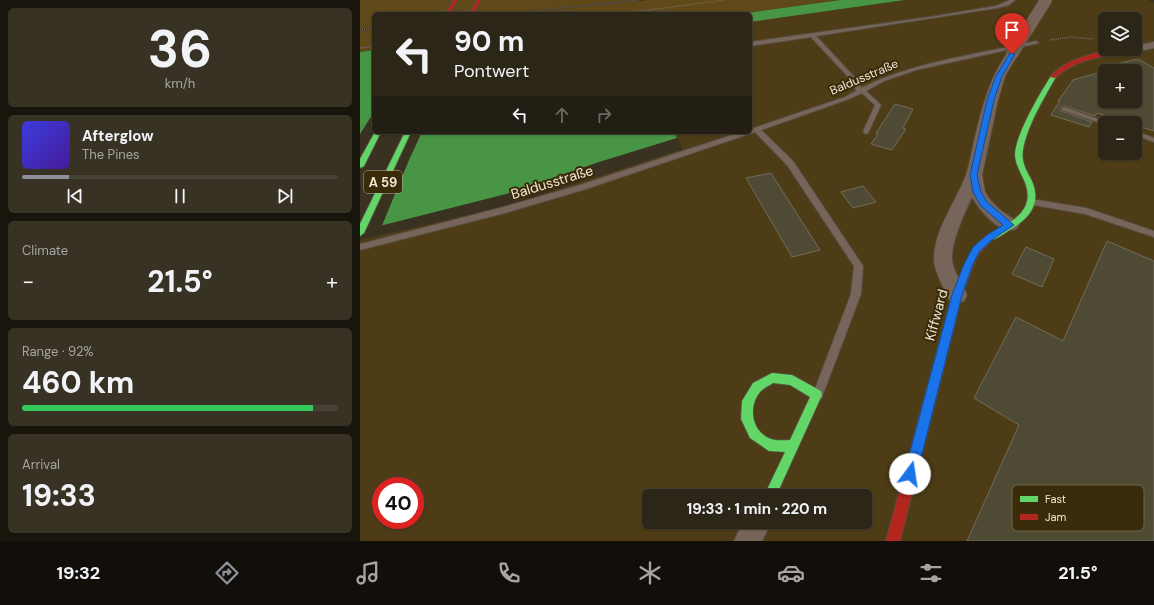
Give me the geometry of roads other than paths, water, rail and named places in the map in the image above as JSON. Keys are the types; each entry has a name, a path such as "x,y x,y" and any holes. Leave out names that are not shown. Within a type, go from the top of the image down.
{"main road":[{"path":"448,12 456,0"},
{"path":"472,12 479,0"},
{"path":"1031,202 1033,194 1021,165 1019,155 1020,145 1053,77 1066,65 1104,56"},
{"name":"A 59","path":"360,166 377,134"},
{"name":"A 59","path":"360,233 407,134"},
{"name":"Kiffward","path":"893,541 957,295 969,264 976,250 990,237 1021,218 1030,207 1031,202"},
{"path":"773,489 794,446 817,395 796,380 784,377 771,378 758,385 750,394 746,406 746,418 751,430 758,438 769,445 783,448 794,446"}],"street":[{"path":"957,295 943,260 946,244 957,212 974,175 991,100 999,76 1046,0"},
{"path":"1142,48 1154,45"},
{"path":"974,175 977,192 984,204 993,213 1010,225"},
{"path":"748,541 754,529"}],"lane":[{"path":"752,44 938,17 997,7 1007,4 1012,0"},
{"path":"812,35 857,83 860,91 878,105 866,132"},
{"name":"Baldusstraße","path":"752,131 847,98 882,80 915,69 1036,43"},
{"path":"1064,109 1098,121"},
{"path":"752,132 790,163 859,266 856,294 817,395"},
{"name":"Baldusstraße","path":"360,247 540,199 742,134"},
{"path":"1142,136 1154,140"},
{"path":"1031,202 1086,211 1154,234"}]}
